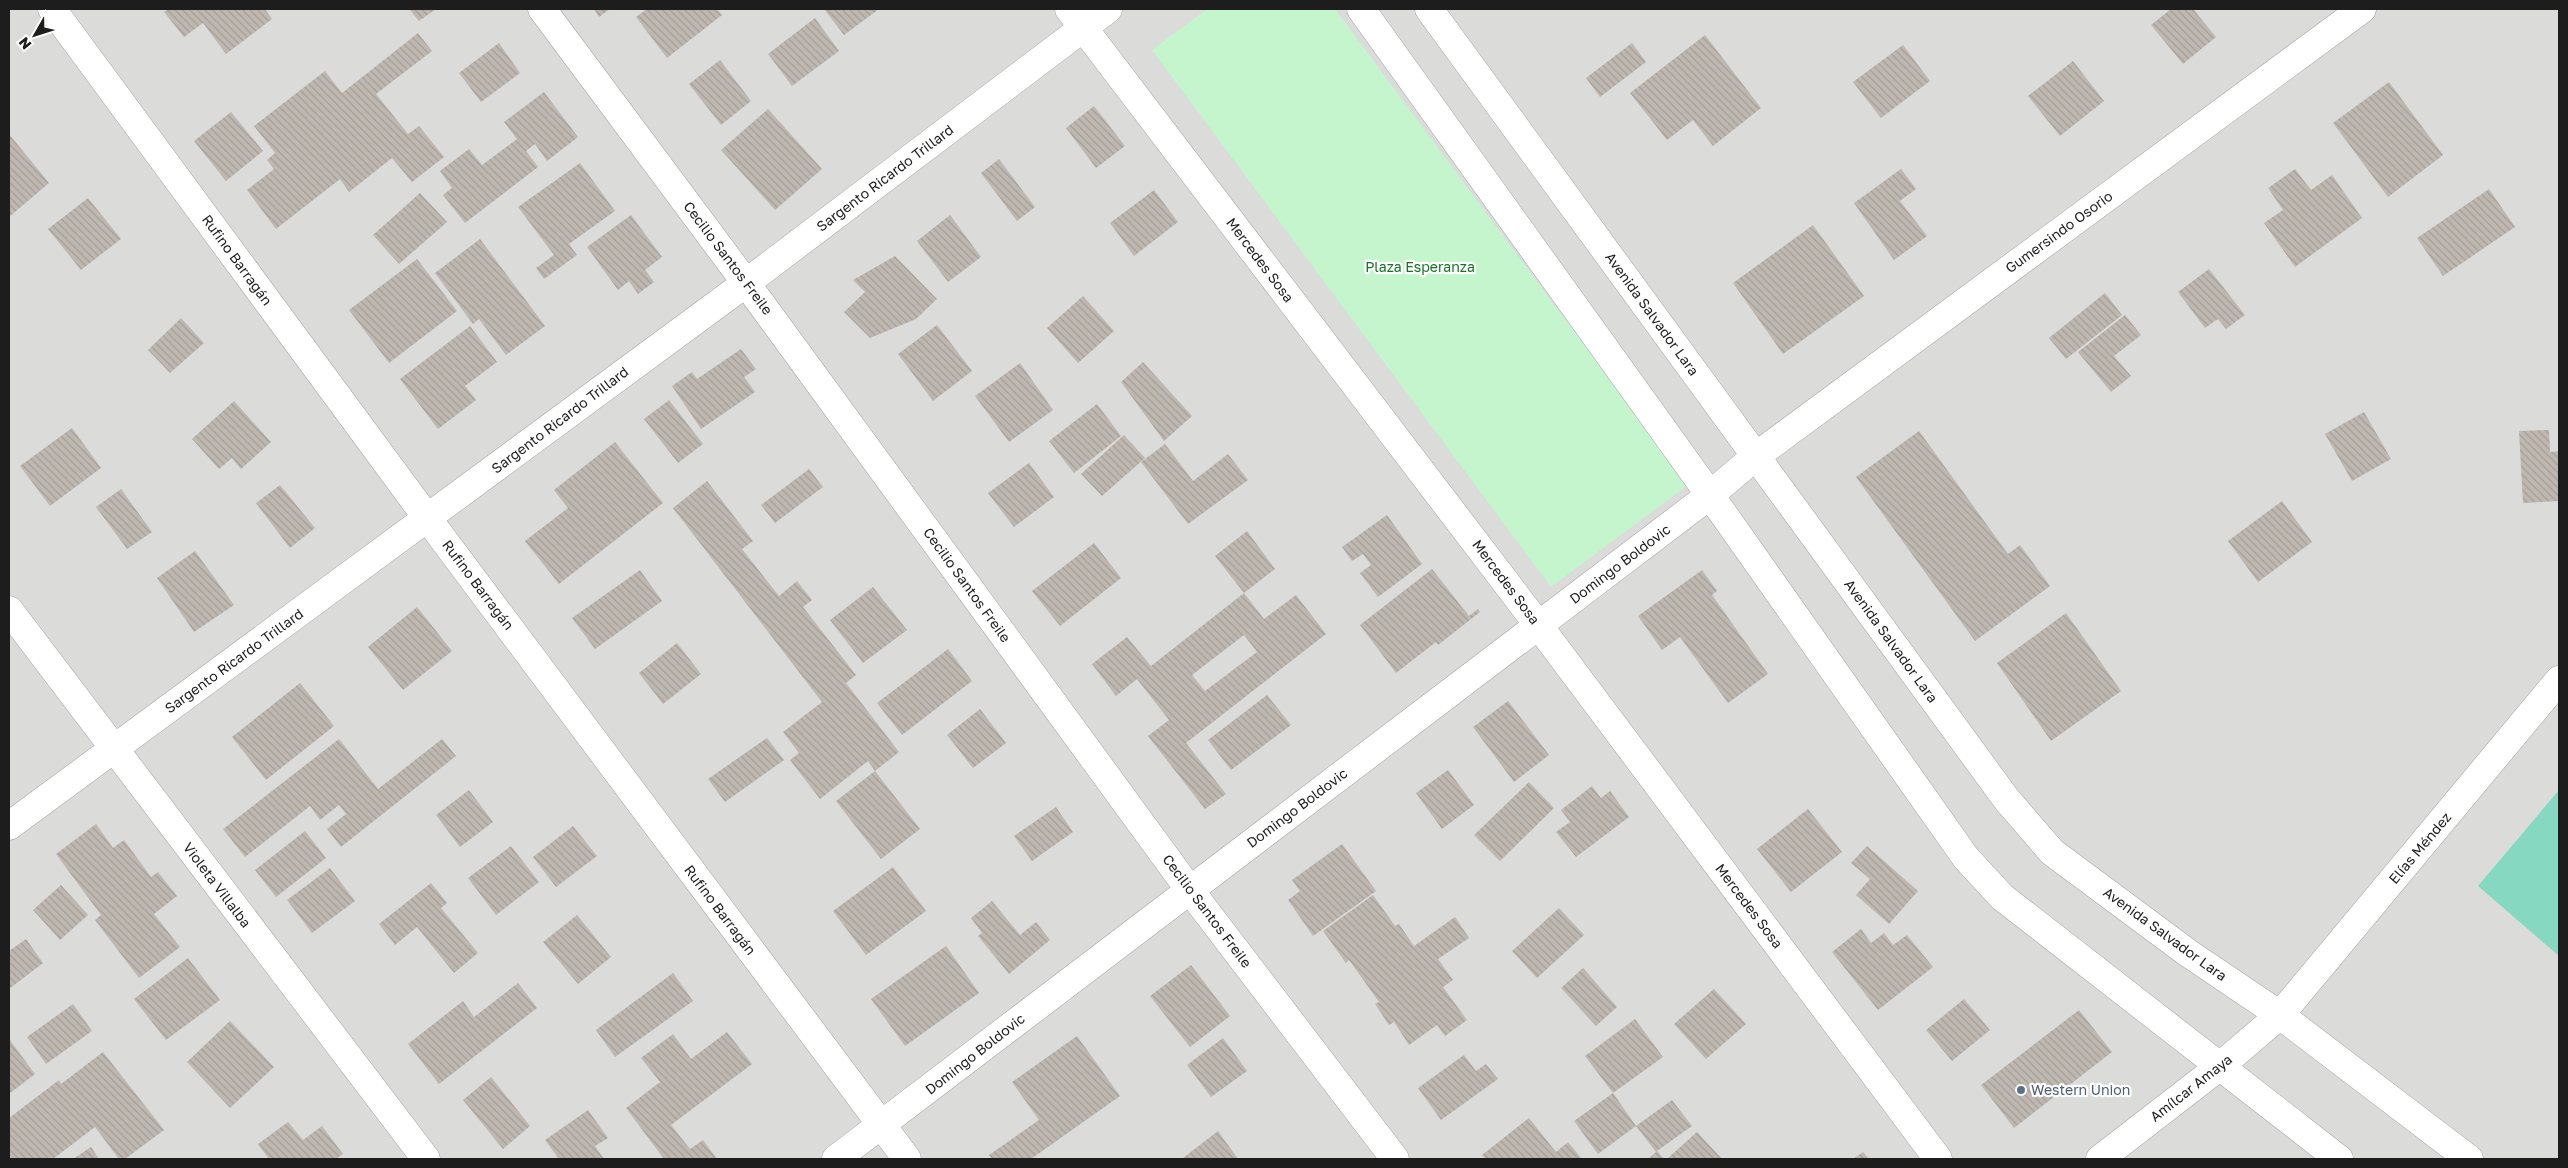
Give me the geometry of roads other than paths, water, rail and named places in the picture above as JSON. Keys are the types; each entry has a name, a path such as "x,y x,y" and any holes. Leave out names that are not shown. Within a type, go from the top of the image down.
{"street":[{"name":"Rufino Barragán","path":"52,9 428,519 907,1159"},
{"name":"Cecilio Santos Freile","path":"542,9 746,283 1189,889 1395,1159"},
{"name":"Sargento Ricardo Trillard","path":"9,826 746,283 1076,18 1108,9"},
{"path":"1361,9 1710,494 1966,858 2002,898 2339,1159"},
{"name":"Avenida Salvador Lara","path":"1429,9 2007,800 2052,852 2188,953 2280,1015 2468,1159"},
{"name":"Gumersindo Osorio","path":"1756,456 2362,9"},
{"name":"Mercedes Sosa","path":"1076,18 1539,626 1938,1159"},
{"name":"Domingo Boldovic","path":"836,1159 882,1126 1189,889 1539,626 1710,494 1756,456"},
{"name":"Violeta Villalba","path":"9,610 426,1159"},
{"name":"Elías Méndez","path":"2280,1015 2559,680"},
{"name":"Amílcar Amaya","path":"2100,1159 2219,1067 2280,1015"}],"place":[{"name":"Western Union","path":"2021,1090"}],"park label":[{"name":"Plaza Esperanza","path":"1420,267"}]}
